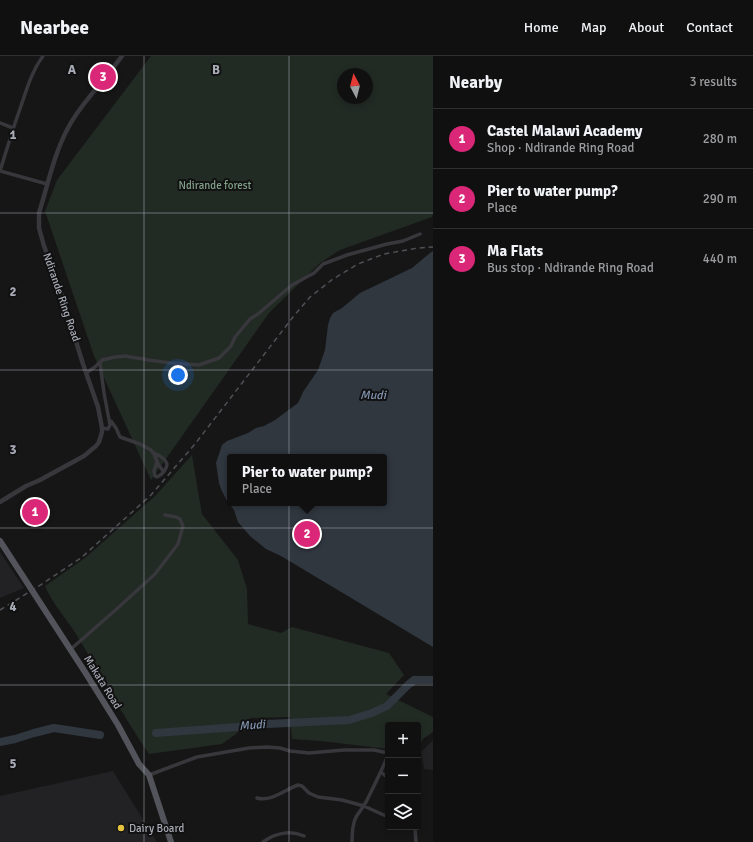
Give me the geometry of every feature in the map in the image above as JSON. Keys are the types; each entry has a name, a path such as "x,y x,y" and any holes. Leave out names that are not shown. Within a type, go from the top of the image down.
{"main road":[{"name":"Makata Road","path":"0,541 71,649 118,724 140,764 149,775 171,842"}],"street":[{"path":"44,56 36,66 31,76 0,171 47,184"},
{"name":"Ndirande Ring Road","path":"102,428 98,407 39,228 39,212 59,148 68,127 83,104 100,85 121,56"},
{"path":"0,123 13,128"},
{"path":"86,373 105,359 126,356 190,365 199,365 211,362 226,352 231,346 235,337 250,318 258,314 283,292 314,273 323,264 347,255 403,241 420,234"},
{"path":"0,502 26,486 84,456 96,446 101,437 102,428 108,429 110,424 100,362"},
{"path":"110,420 120,437 151,450 163,471"},
{"path":"153,453 159,455 166,462 166,469 159,477 155,476 154,471 157,462"},
{"path":"71,649 155,574 178,544 182,531 180,519 165,515"},
{"path":"149,775 197,757 249,748 267,747 280,748 290,751 309,752 374,750 385,753"},
{"path":"352,842 356,818 364,806 386,758"},
{"path":"381,772 385,775"},
{"path":"257,798 272,798 298,785 302,786 309,793 318,797 342,800 364,806 385,816"},
{"path":"415,830 416,842"},
{"path":"263,842 274,836 288,832 297,833 304,836"}],"shaded area":[{"path":"0,552 24,588 0,598"},
{"path":"433,740 433,770 424,769 421,752"},
{"path":"113,771 157,842 0,842 0,796"}],"green space":[{"name":"Ndirande forest","path":"151,56 433,56 432,217 340,250 320,263 269,313 151,480 94,356 45,211 57,180"},
{"path":"192,455 202,514 238,560 247,589 248,624 281,633 292,627 389,653 404,675 386,694 433,717 433,732 423,739 421,743 421,722 385,722 385,749 292,739 290,717 250,718 236,734 222,744 149,754 139,740 76,634 51,598 45,586 85,558 155,496"}],"water":[{"name":"Mudi","path":"433,251 433,647 281,556 266,549 250,536 238,522 234,510 231,506 387,506 387,454 227,454 227,501 219,483 216,463 222,445 227,441 264,426 298,403 303,392 318,370 325,350 328,325 333,313 342,308 360,293 412,268"}],"waterway":[{"path":"411,683 414,680 433,680"},
{"name":"Mudi","path":"156,733 267,724 349,720 372,713 387,706 414,680"},
{"name":"Mudi","path":"0,742 54,728 100,735"}],"railway":[{"path":"0,610 81,558 151,495 195,444 310,297 333,279 358,264 384,254 433,247"}],"place":[{"name":"Ma Flats","path":"103,77"},
{"name":"Castel Malawi Academy","path":"35,512"},
{"name":"Pier to water pump?","path":"307,534"},
{"name":"Dairy Board","path":"121,828"}]}
